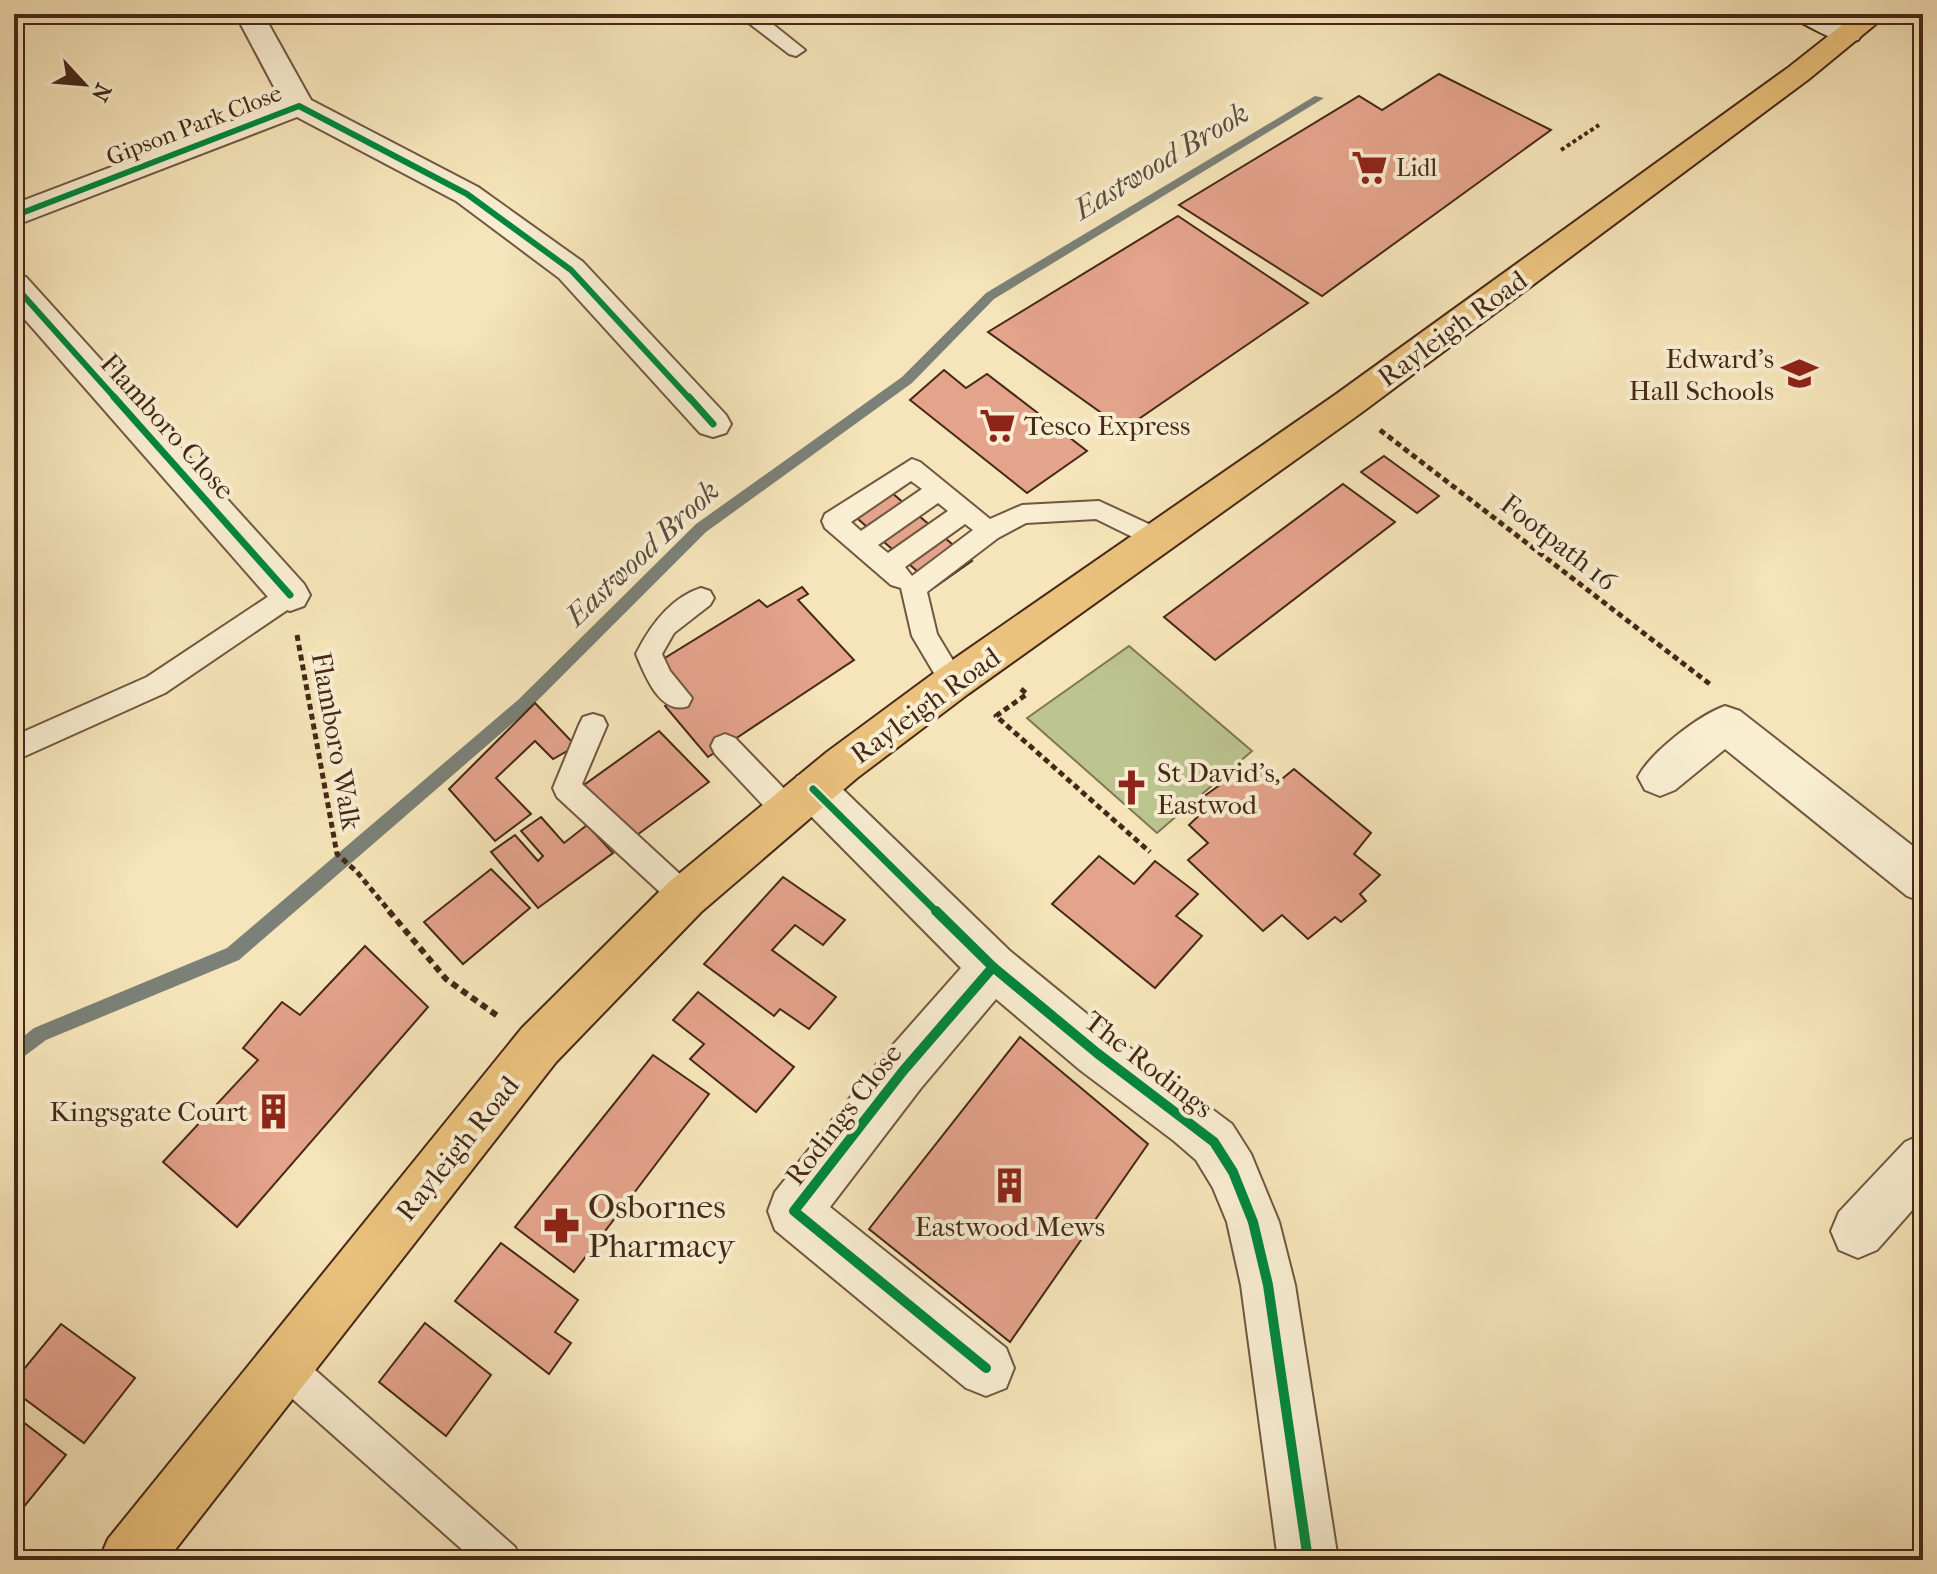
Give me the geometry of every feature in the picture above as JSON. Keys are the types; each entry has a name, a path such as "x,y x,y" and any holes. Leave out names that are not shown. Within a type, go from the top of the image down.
{"main road":[{"name":"Rayleigh Road","path":"129,1560 539,1045 685,897 800,800 953,682 1348,404 1799,73 1874,14"}],"street":[{"path":"1806,14 1848,34"},
{"name":"Gipson Park Close","path":"251,17 299,106 467,194 571,270 713,424"},
{"name":"Gipson Park Close","path":"14,216 299,106"},
{"name":"Flamboro Close","path":"14,285 290,595"},
{"path":"1660,777 1725,724 1923,881"},
{"name":"The Rodings","path":"800,800 1097,1053 1214,1142 1233,1172 1253,1222 1268,1285 1308,1560"},
{"name":"Rodings Close","path":"986,1368 794,1211 903,1071 993,967"},
{"path":"1858,1231 1923,1160"}],"lane":[{"path":"759,14 752,17 796,50"},
{"path":"953,682 925,636 913,589 834,521 912,468 989,531"},
{"path":"860,544 939,490"},
{"path":"913,589 989,531 1022,514 1099,510 1157,539"},
{"path":"887,567 965,511"},
{"path":"14,749 156,685 290,595"},
{"path":"679,698 660,678 649,654 665,626 701,598"},
{"path":"593,725 567,788 685,897"},
{"path":"725,746 800,800"},
{"path":"283,1366 502,1560"}],"path":[{"path":"1561,150 1599,125"},
{"path":"989,657 1027,694 996,716 1150,852"}],"green space":[{"path":"1129,646 1252,751 1157,833 1027,718"}],"building":[{"name":"Lidl","path":"1439,74 1551,130 1322,296 1179,205 1359,96 1382,110"},
{"path":"1178,216 1308,303 1124,429 988,332"},
{"name":"Tesco Express","path":"944,370 966,388 987,374 1087,451 1027,493 910,400"},
{"path":"1384,456 1439,496 1417,513 1361,472"},
{"path":"878,481 972,561 935,587 841,504"},
{"path":"1343,484 1395,522 1215,660 1164,617"},
{"path":"802,587 808,594 798,600 854,660 708,757 665,706 687,692 660,661 759,600 767,607"},
{"path":"535,703 576,746 553,759 535,741 496,778 531,814 495,841 449,789"},
{"path":"659,731 709,782 633,838 584,785"},
{"path":"1256,767 1277,783 1294,769 1371,833 1354,854 1380,875 1360,894 1366,901 1341,922 1335,917 1308,939 1282,915 1263,931 1188,860 1208,843 1189,825 1211,804 1203,797 1231,777 1237,783"},
{"path":"541,817 564,843 587,825 613,853 538,908 491,852 515,835 538,861 543,856 521,831"},
{"path":"1099,856 1134,884 1155,861 1198,894 1176,916 1202,936 1155,988 1052,904"},
{"path":"491,869 530,908 463,964 424,922"},
{"path":"783,877 845,920 823,945 795,925 772,950 836,997 809,1029 780,1009 774,1016 704,964"},
{"name":"Kingsgate Court","path":"365,946 428,1007 237,1227 163,1162 258,1060 243,1048 282,1002 300,1015"},
{"path":"698,992 794,1067 756,1112 690,1059 704,1044 673,1020"},
{"name":"Eastwood Mews","path":"1020,1037 1148,1144 1010,1342 869,1229"},
{"path":"653,1055 709,1094 574,1272 515,1227"},
{"path":"501,1243 578,1300 555,1332 571,1343 549,1374 455,1301"},
{"path":"425,1323 491,1375 446,1436 379,1382"},
{"path":"61,1324 135,1378 84,1443 14,1391 14,1381"},
{"path":"14,1415 66,1455 14,1519"}],"waterway":[{"name":"Eastwood Brook","path":"14,1055 40,1034 233,954 523,705 701,528 907,380 990,296 1319,98"}],"cycle path":[{"path":"14,216 299,106 467,194 571,270 713,424"},
{"path":"14,285 290,595"},
{"path":"813,789 993,967 1097,1053 1214,1142 1233,1172 1253,1222 1268,1285 1308,1560"},
{"path":"986,1368 794,1211 903,1071 993,967"}],"place":[{"name":"Lidl","path":"1370,168"},
{"name":"Edward's Hall Schools","path":"1800,374"},
{"name":"Tesco Express","path":"998,425"},
{"name":"St David's, Eastwod","path":"1131,788"},
{"name":"Kingsgate Court","path":"274,1111"},
{"name":"Eastwood Mews","path":"1010,1186"},
{"name":"Osbornes Pharmacy","path":"562,1226"}]}
